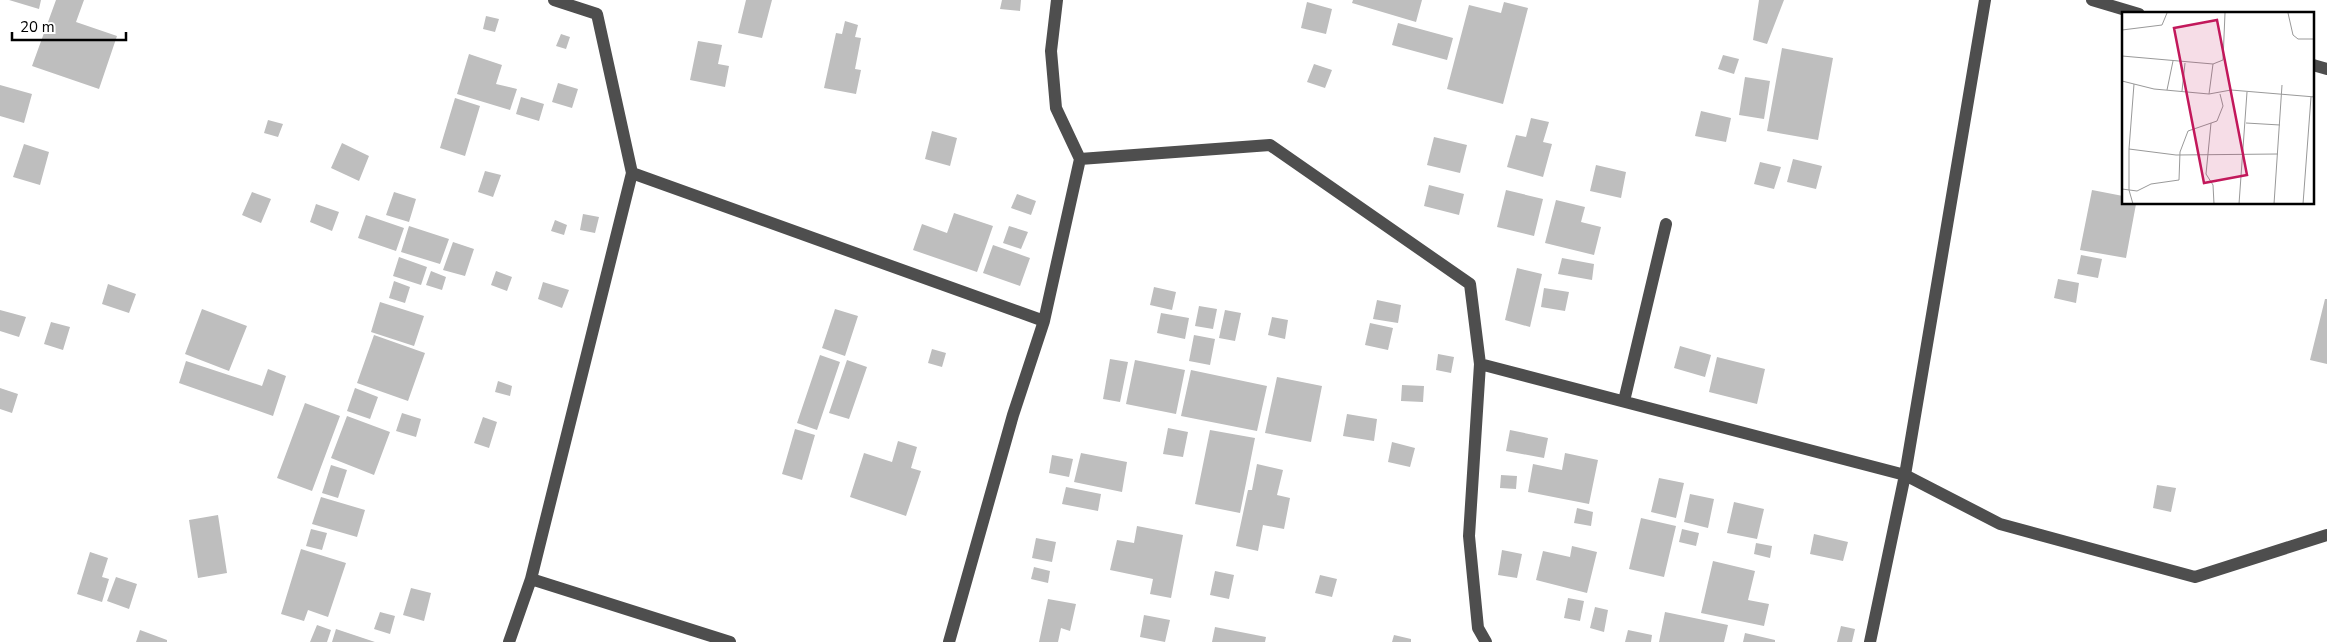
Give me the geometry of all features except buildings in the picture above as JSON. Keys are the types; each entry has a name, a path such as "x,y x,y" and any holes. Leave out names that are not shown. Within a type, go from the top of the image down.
{"street":[{"path":"509,642 532,579 632,173 597,14 554,0"},
{"path":"949,642 1013,415 1044,321 1080,159 1056,108 1051,51 1057,0"},
{"path":"1870,642 1905,475 1985,0"},
{"path":"2092,0 2132,12"},
{"path":"2314,65 2327,69"},
{"path":"1080,159 1270,145 1470,284 1480,364 1469,536 1478,628 1486,642"},
{"path":"632,173 1044,321"},
{"path":"1624,401 1666,224"},
{"path":"1480,364 1905,475 2000,524 2195,577 2327,535"},
{"path":"532,579 730,642"}]}
